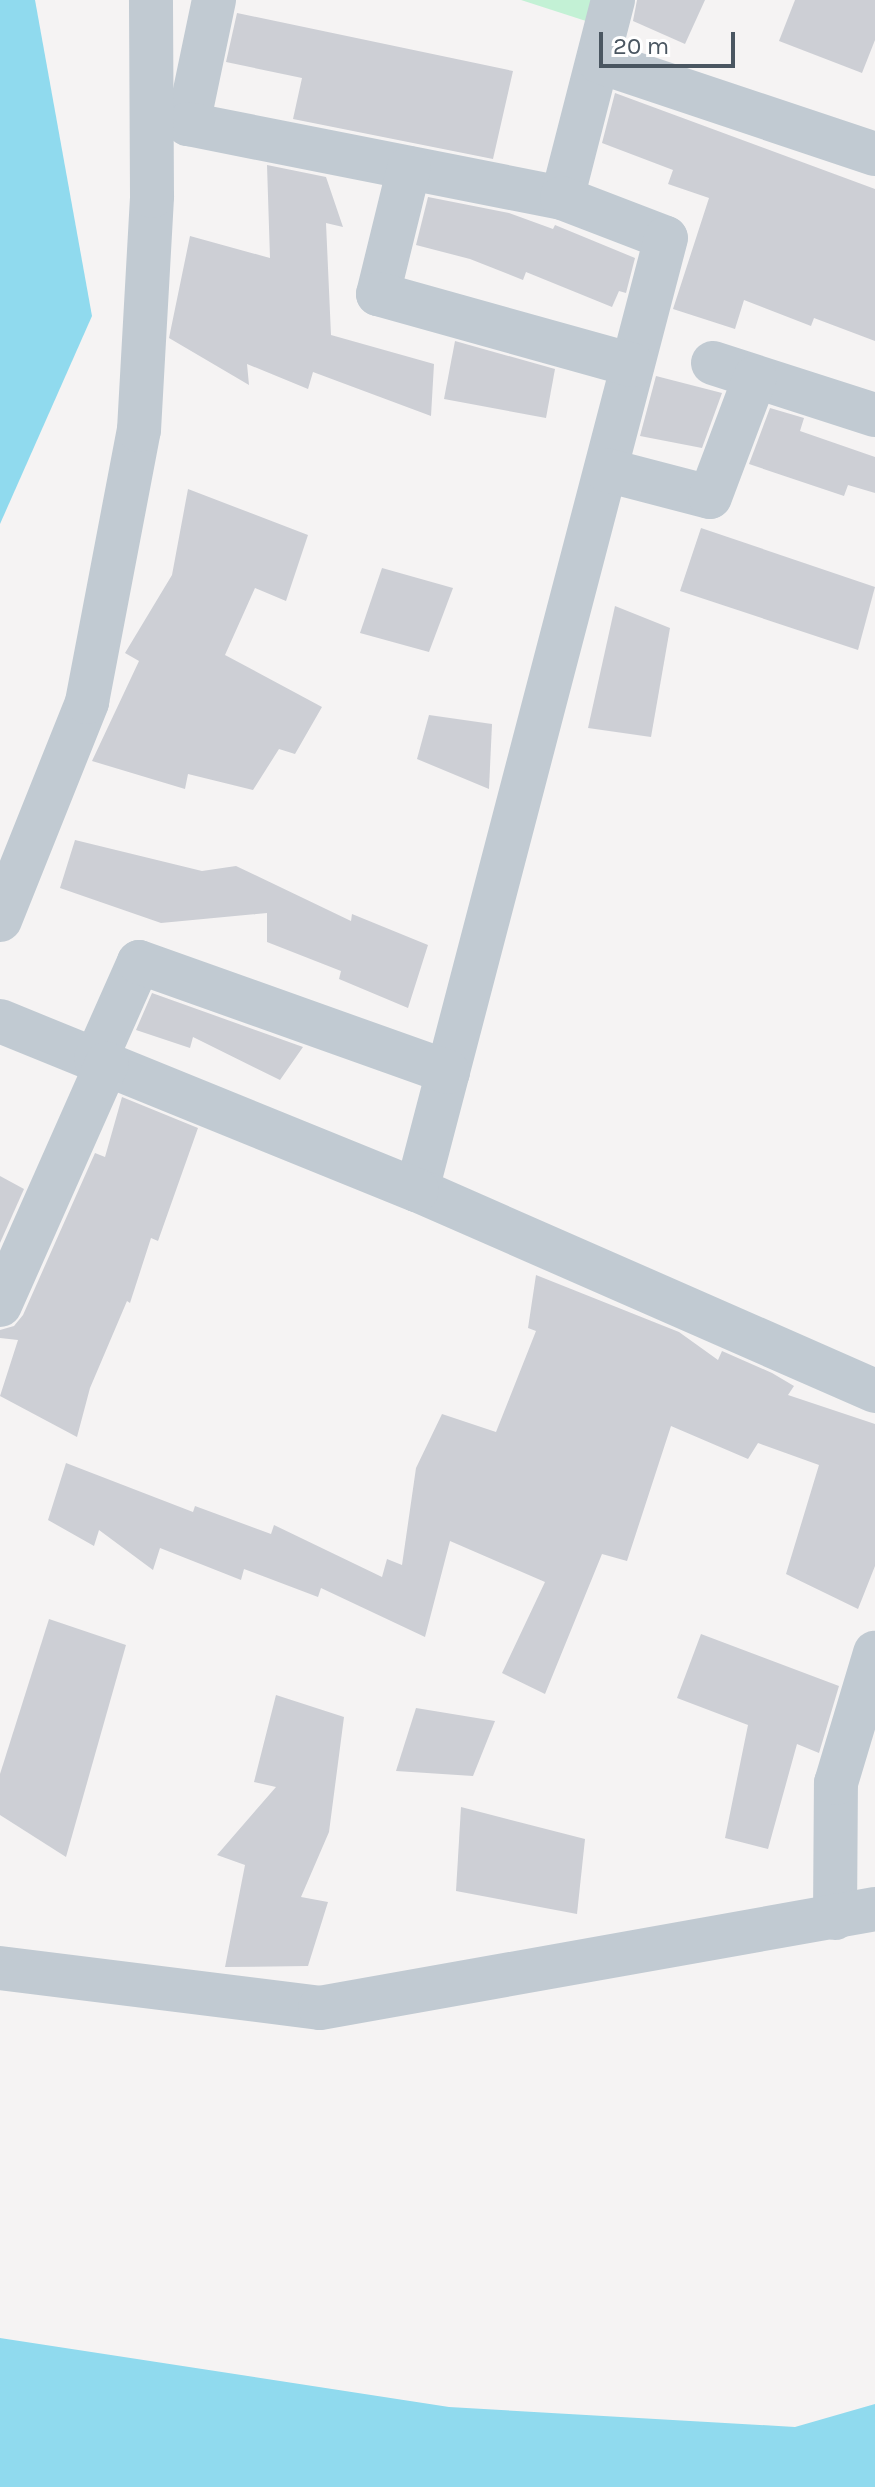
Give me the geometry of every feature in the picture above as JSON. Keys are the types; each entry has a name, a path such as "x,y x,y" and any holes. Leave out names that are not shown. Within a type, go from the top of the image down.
{"street":[{"path":"0,920 87,702 139,430 152,196 151,0"},
{"path":"214,0 188,124 562,198 666,238 417,1190"},
{"path":"562,198 600,62 613,0"},
{"path":"600,62 875,154"},
{"path":"409,168 378,294 632,365"},
{"path":"713,363 875,415"},
{"path":"606,470 710,497 755,377"},
{"path":"0,1305 139,962 448,1072"},
{"path":"0,1021 417,1190 875,1391"},
{"path":"0,1968 320,2008 855,1914 836,1783 875,1653"}],"green space":[{"path":"521,0 593,0 586,21"}],"water":[{"path":"0,0 35,0 92,316 0,524"},
{"path":"0,2338 449,2407 795,2427 875,2404 875,2487 0,2487"}],"building":[{"path":"637,0 705,0 685,44 633,21"},
{"path":"795,0 875,0 875,40 862,73 779,41"},
{"path":"237,13 513,71 493,159 293,119 302,78 226,62"},
{"path":"615,93 875,189 875,341 814,318 811,326 744,300 735,329 673,309 709,198 668,184 673,170 602,143"},
{"path":"267,165 326,177 343,227 326,223 331,335 434,364 431,416 313,372 308,389 247,364 249,385 169,338 190,236 270,258"},
{"path":"428,197 509,213 553,229 555,225 635,258 626,293 619,291 612,307 526,272 523,280 470,259 416,245"},
{"path":"455,341 555,369 546,418 444,399"},
{"path":"656,376 722,393 702,448 640,436"},
{"path":"770,408 804,418 800,431 875,457 875,493 848,485 844,496 749,464"},
{"path":"188,489 308,535 286,601 255,588 225,655 322,707 295,754 279,749 253,790 188,774 185,789 92,761 139,661 125,653 172,575"},
{"path":"701,528 875,587 858,650 680,591"},
{"path":"382,568 453,588 429,652 360,633"},
{"path":"615,606 670,628 651,737 588,728"},
{"path":"429,715 492,724 489,789 417,759"},
{"path":"75,840 202,871 236,866 351,921 352,914 428,945 408,1008 339,979 341,971 267,942 267,913 161,923 60,888"},
{"path":"152,993 303,1047 280,1080 193,1037 190,1048 136,1030"},
{"path":"122,1097 198,1128 158,1241 151,1238 130,1303 127,1301 90,1388 77,1437 0,1396 18,1340 0,1338 0,1330 14,1326 23,1315 95,1153 105,1157"},
{"path":"0,1176 24,1189 0,1243"},
{"path":"536,1275 679,1332 718,1360 722,1351 772,1373 794,1386 788,1395 875,1424 875,1566 858,1609 786,1574 819,1465 758,1443 748,1459 671,1426 627,1561 602,1554 545,1694 502,1673 545,1582 450,1541 425,1637 321,1588 318,1597 244,1569 241,1580 160,1548 153,1570 99,1530 94,1546 48,1520 66,1463 193,1512 195,1506 271,1534 274,1525 382,1577 387,1559 402,1565 416,1468 442,1414 496,1432 536,1331 528,1328"},
{"path":"49,1619 126,1645 66,1857 0,1815 0,1774"},
{"path":"701,1634 839,1686 819,1753 797,1744 768,1849 725,1838 748,1725 677,1698"},
{"path":"276,1695 344,1717 329,1832 301,1897 328,1902 308,1966 225,1967 245,1865 217,1855 276,1787 254,1782"},
{"path":"416,1708 495,1721 473,1776 396,1771"},
{"path":"461,1807 585,1839 577,1914 456,1891"}]}
